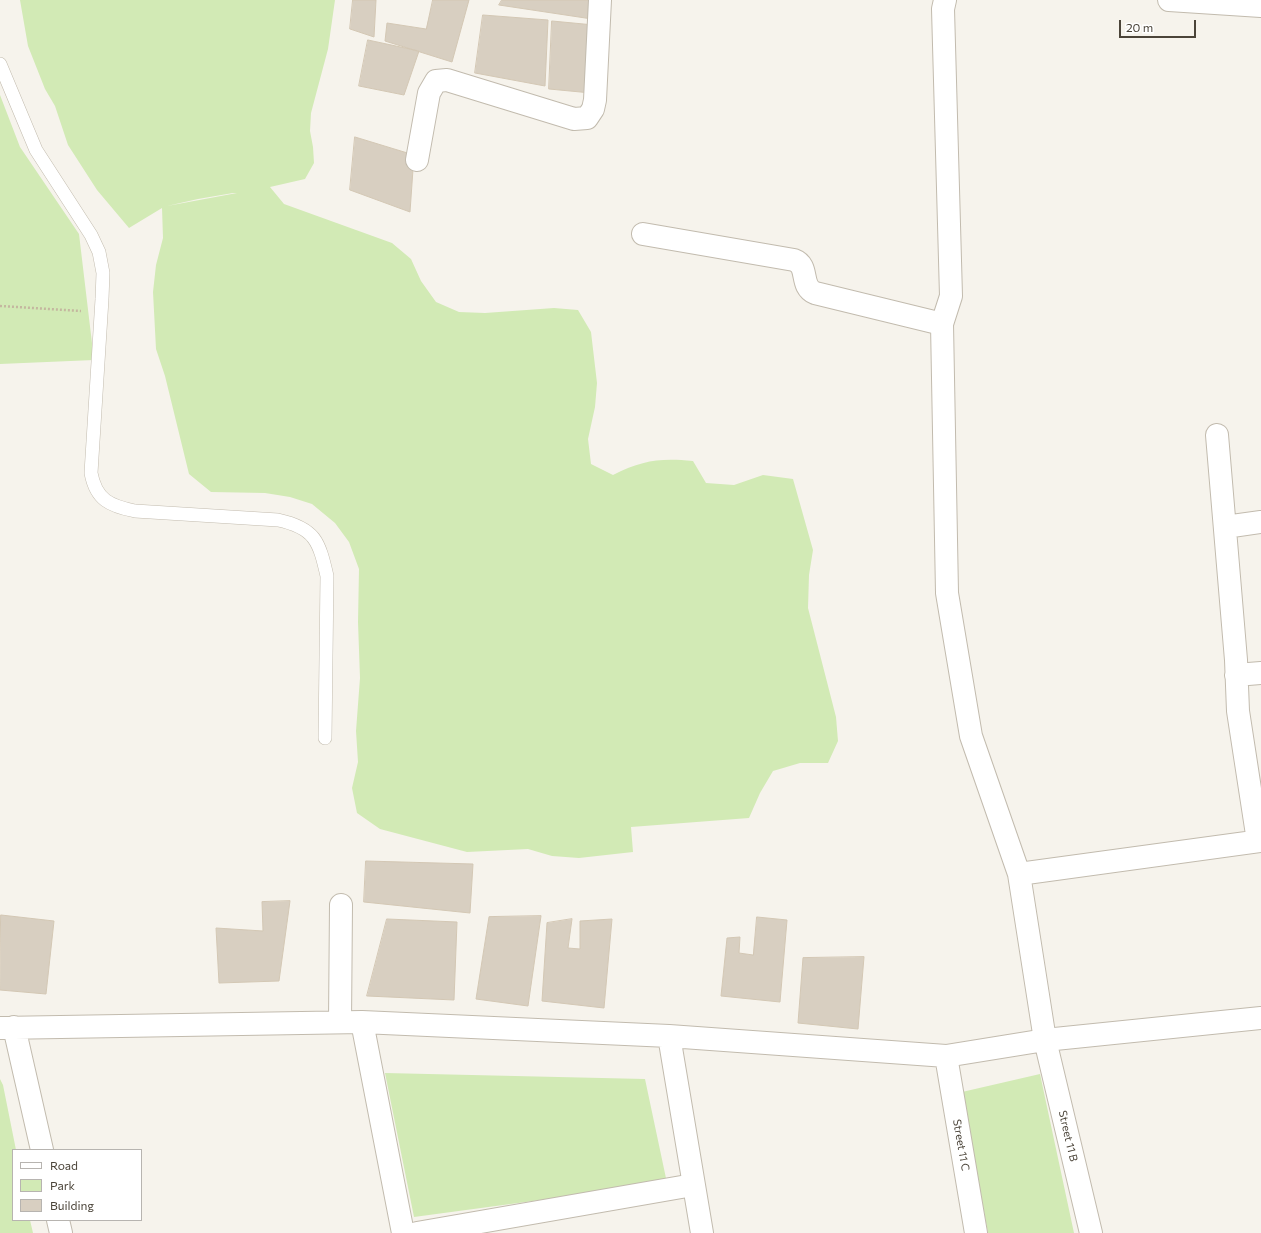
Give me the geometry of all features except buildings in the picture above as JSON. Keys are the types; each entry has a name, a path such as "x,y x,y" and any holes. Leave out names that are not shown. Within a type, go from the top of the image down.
{"street":[{"path":"417,160 429,93 436,81 447,80 574,119 587,118 593,109 595,100 600,0"},
{"name":"Street 11 B","path":"945,0 943,10 951,296 942,324 948,593 971,736 1019,874 1045,1040 1091,1233"},
{"path":"1169,0 1261,6"},
{"path":"643,234 794,260 802,266 805,282 810,291 942,324"},
{"path":"1019,874 1259,841 1238,711 1218,435"},
{"path":"1225,527 1261,522"},
{"path":"1236,675 1261,673"},
{"path":"340,1022 342,905"},
{"path":"42,1149 7,1028 362,1022 669,1036 946,1056 1045,1040 1261,1018"},
{"path":"362,1022 403,1233"},
{"path":"669,1036 702,1233"},
{"name":"Street 11 C","path":"946,1056 976,1233"},
{"path":"417,1233 693,1185"},
{"path":"58,1221 61,1233"}],"lane":[{"path":"0,64 36,150 91,235 99,252 103,273 102,313 91,473 93,484 97,493 106,502 118,507 135,511 278,520 296,524 307,531 316,541 322,555 326,576 324,738"}],"path":[{"path":"0,306 102,313"}],"green space":[{"path":"20,0 335,0 328,49 311,113 310,131 314,163 305,179 270,187 284,204 392,243 411,259 421,281 436,302 459,312 485,313 554,308 578,310 591,332 597,383 595,407 588,439 591,464 613,475 634,466 652,461 681,460 693,461 706,483 734,485 763,475 793,479 813,550 809,575 808,608 836,717 838,741 828,763 800,763 773,771 760,793 749,818 631,827 633,852 579,858 552,856 528,849 467,852 380,829 357,813 352,788 358,762 356,731 360,678 358,622 359,569 349,542 335,523 312,504 290,497 265,493 211,492 189,474 165,376 156,349 153,292 156,265 163,238 162,208 129,228 97,190 68,145 55,106 45,89 28,46","holes":["237,193 167,206 198,199"]},
{"path":"0,95 20,147 79,234 94,360 0,364"},
{"path":"385,1073 645,1079 667,1183 414,1217"},
{"path":"1040,1074 1074,1233 988,1233 962,1092"},
{"path":"0,1079 3,1085 16,1149 12,1149 12,1221 30,1221 33,1233 0,1233"}]}
